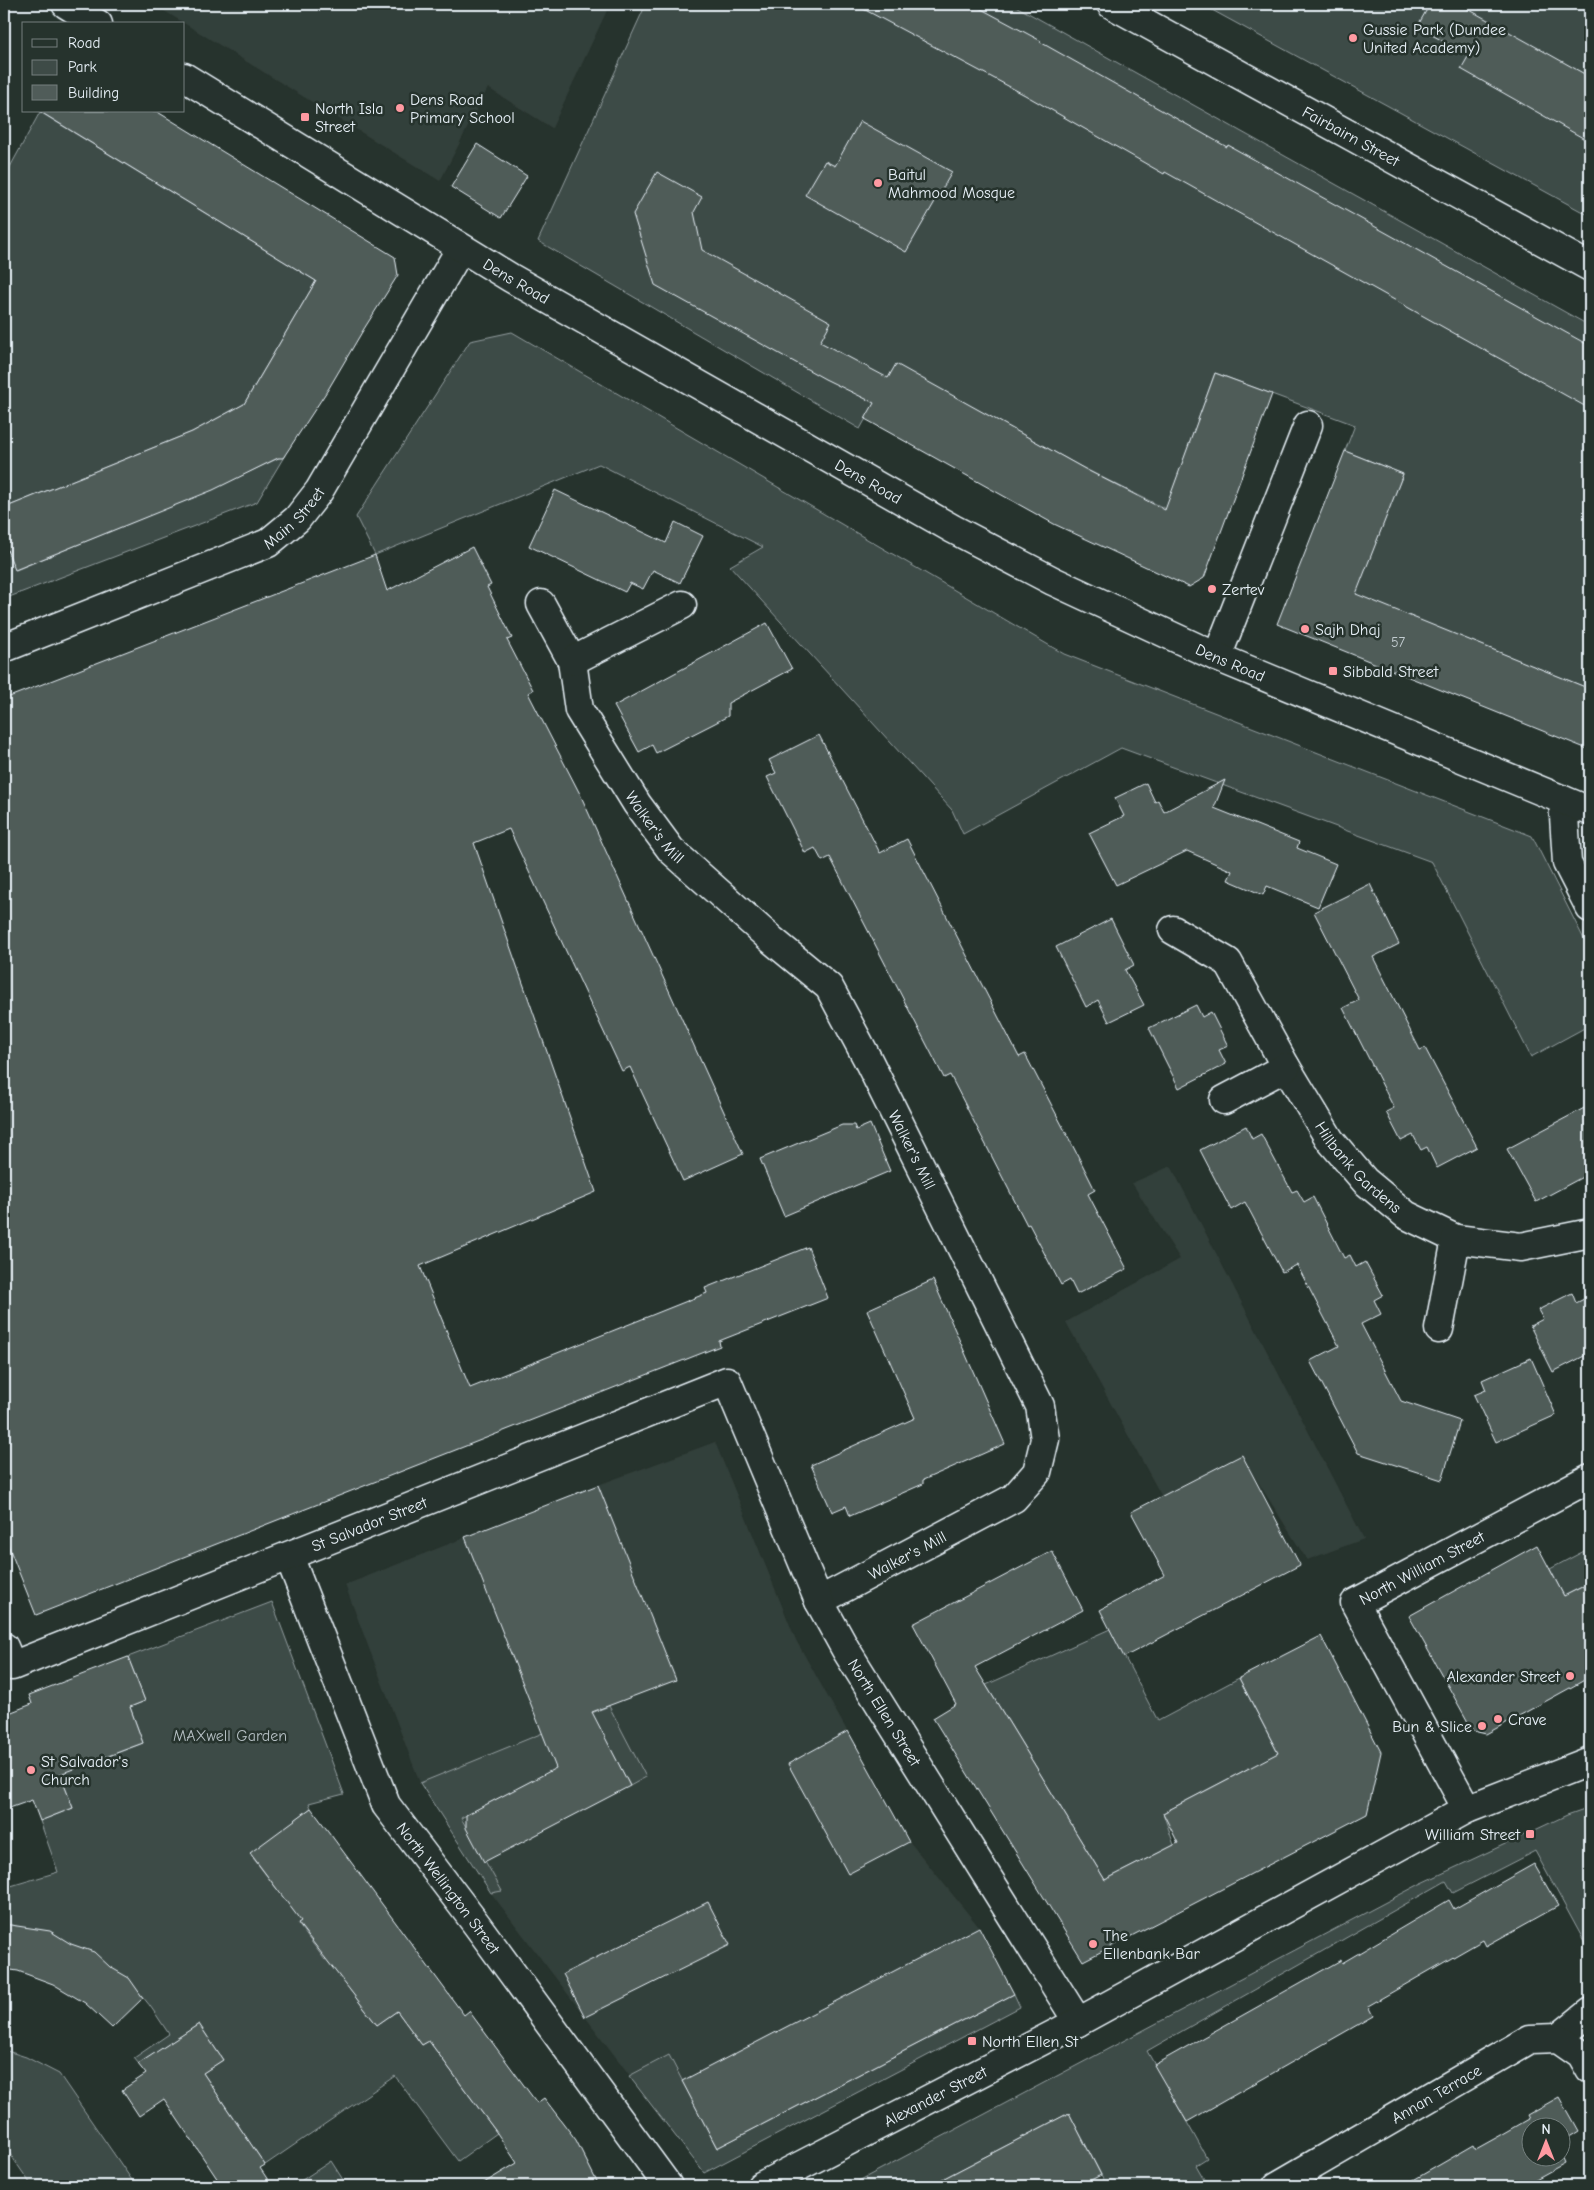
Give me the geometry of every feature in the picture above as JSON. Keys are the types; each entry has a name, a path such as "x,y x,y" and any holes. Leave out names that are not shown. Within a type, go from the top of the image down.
{"street":[{"path":"66,4 95,22"},
{"name":"Fairbairn Street","path":"1111,4 1590,267"},
{"name":"Dens Road","path":"185,78 461,248 953,529 1053,581 1217,658 1590,811"},
{"name":"Main Street","path":"4,648 268,543 290,525 319,491 461,248"},
{"path":"1217,658 1308,425"},
{"name":"Walker's Mill","path":"541,604 572,661 579,710 637,804 671,850 772,940 829,987 867,1058 1040,1406 1045,1439 1037,1472 1014,1498 819,1601"},
{"path":"572,661 682,605"},
{"path":"1563,800 1567,863 1590,908"},
{"name":"Hillbank Gardens","path":"1172,930 1228,962 1286,1067 1330,1140 1365,1181 1406,1215 1456,1239 1521,1247 1590,1233"},
{"path":"1224,1100 1286,1067"},
{"path":"1438,1329 1456,1239"},
{"name":"North Ellen Street","path":"727,1381 819,1601 846,1650 1078,2022"},
{"name":"St Salvador Street","path":"8,1656 289,1556 727,1381"},
{"name":"North William Street","path":"1467,1809 1356,1603 1590,1478"},
{"name":"North Wellington Street","path":"289,1556 386,1805 477,1925 668,2186"},
{"name":"Alexander Street","path":"761,2186 1078,2022 1467,1809 1590,1761"},
{"path":"1590,2012 1558,2038 1581,2054 1590,2070"},
{"name":"Annan Terrace","path":"1277,2186 1530,2039 1558,2038"}],"shaded area":[{"name":"Dens Road Primary School","path":"153,4 610,4 552,128 488,88 440,181"},
{"path":"1171,1166 1364,1539 1307,1560 1241,1455 1162,1497 1066,1322 1180,1259 1132,1183"},
{"path":"715,1442 796,1640 909,1841 979,1927 1020,2007 704,2173 491,1893 420,1783 345,1585 598,1485"}],"green space":[{"path":"646,4 1012,4 1590,326 1590,689 1355,595 1403,474 1345,451 1355,425 1215,373 1166,509 1085,469 896,365 860,429 538,241"},
{"path":"1201,4 1590,4 1590,216"},
{"path":"40,112 316,281 244,404 192,432 4,508 4,178"},
{"path":"512,332 1064,654 1532,836 1590,951 1590,1025 1531,1057 1432,862 1121,748 963,834 952,810 730,566 763,547 599,464 375,555 356,517 470,341"},
{"path":"285,455 257,502 4,599 4,542 16,570 215,488"},
{"path":"1590,1548 1590,1583 1564,1596 1550,1569"},
{"name":"MAXwell Garden","path":"272,1602 344,1794 309,1803 311,1808 250,1854 277,1889 297,1874 321,1906 298,1924 325,1960 348,1943 350,1990 377,2025 397,2011 422,2045 429,2041 497,2133 458,2161 395,2076 265,2165 203,2073 223,2060 199,2024 139,2064 134,2058 169,2034 142,1996 112,1970 79,1949 43,1933 4,1924 4,1888 58,1872 40,1821 73,1808 47,1740 87,1724 101,1759 143,1743 130,1707 145,1701 128,1657"},
{"path":"1110,1629 1158,1721 1239,1678 1296,1788 1249,1768 1163,1813 1174,1845 1105,1880 986,1685"},
{"path":"609,1706 646,1777 630,1786 607,1742 461,1818 502,1891 491,1893 420,1783"},
{"path":"1590,1807 1590,1952 1535,1851 1453,1893 1446,1881 1147,2051 1207,2158 1196,2165 1208,2186 1170,2186 1166,2180 1155,2186 1107,2186 1069,2113 929,2186 849,2186 1420,1884 1567,1815"},
{"path":"1014,1994 1020,2007 704,2173 629,2076 669,2055 717,2148"},
{"path":"4,2050 26,2057 59,2074 136,2186 32,2186 4,2145"},
{"path":"331,2161 347,2186 293,2186"}],"building":[{"path":"854,4 972,4 1041,41 1227,147 1228,145 1590,346 1590,409 1165,172 1164,174 1025,95"},
{"path":"1430,4 1459,4 1590,77 1590,142 1461,69 1469,55 1417,27"},
{"path":"41,112 158,112 395,257 398,275 329,388 283,458 278,458 213,490 15,570 4,542 4,508 192,432 244,404 316,281"},
{"name":"Baitul Mahmood Mosque","path":"860,121 952,172 906,252 805,195 825,161 835,166"},
{"path":"477,144 527,176 501,218 451,187"},
{"path":"657,172 702,197 694,212 702,250 831,322 820,342 888,378 896,364 1085,469 1165,510 1215,373 1272,394 1204,578 1189,587 1054,524 865,419 874,403 825,379 655,285 633,214"},
{"path":"1345,451 1403,474 1356,594 1590,689 1590,750 1277,624"},
{"path":"555,490 666,543 675,522 703,536 680,583 653,570 643,589 630,583 625,592 529,546"},
{"path":"472,547 491,585 487,587 512,638 507,640 533,690 528,693 580,794 743,1154 683,1181 630,1067 622,1071 509,829 474,843 596,1192 420,1266 470,1388 707,1293 705,1288 808,1247 828,1298 719,1341 720,1346 36,1615 4,1535 4,699 375,555 387,591"},
{"path":"767,623 792,669 728,703 728,716 656,753 652,745 639,752 614,706"},
{"path":"819,735 880,853 907,839 1019,1057 1025,1054 1078,1156 1095,1190 1088,1194 1127,1269 1077,1294 1070,1280 1061,1285 1029,1224 1027,1225 950,1075 944,1078 830,857 822,861 815,848 805,853 767,777 776,773 769,760"},
{"path":"1225,780 1214,808 1299,842 1297,848 1336,864 1318,907 1267,886 1263,895 1228,880 1232,871 1187,851 1116,885 1089,833 1124,816 1115,798 1146,783 1155,802 1158,800 1164,812"},
{"path":"1370,884 1399,944 1373,957 1420,1050 1425,1048 1477,1147 1437,1168 1427,1147 1421,1150 1413,1135 1401,1141 1386,1112 1394,1108 1343,1008 1359,1000 1314,912"},
{"path":"1111,919 1134,965 1125,970 1144,1005 1109,1022 1098,1000 1086,1007 1056,947"},
{"path":"1196,1005 1202,1017 1211,1012 1228,1046 1219,1050 1226,1064 1179,1088 1149,1028"},
{"path":"1590,1105 1590,1173 1536,1202 1507,1149"},
{"path":"870,1124 890,1171 784,1216 760,1159 842,1125 854,1125 856,1130"},
{"path":"1246,1126 1252,1139 1261,1134 1292,1192 1297,1190 1304,1202 1313,1197 1344,1258 1350,1255 1356,1267 1365,1262 1383,1295 1374,1300 1381,1314 1361,1324 1401,1401 1460,1421 1442,1480 1358,1453 1310,1361 1339,1346 1297,1265 1282,1272 1245,1202 1231,1210 1200,1150"},
{"path":"933,1280 1005,1444 923,1480 923,1484 850,1516 846,1506 832,1512 811,1465 915,1418 867,1310"},
{"path":"1572,1293 1576,1303 1590,1296 1590,1353 1553,1372 1530,1326 1543,1319 1538,1310"},
{"path":"1531,1358 1556,1415 1496,1442 1474,1395 1486,1390 1482,1380"},
{"path":"1242,1455 1300,1565 1124,1657 1100,1610 1165,1575 1131,1512"},
{"path":"598,1485 676,1680 592,1712 630,1786 484,1862 466,1828 466,1815 556,1768 465,1537"},
{"path":"1537,1545 1564,1596 1590,1583 1590,1677 1486,1734 1473,1731 1409,1616"},
{"path":"1052,1551 1083,1610 975,1667 1105,1880 1178,1843 1163,1813 1278,1753 1239,1678 1321,1636 1381,1752 1367,1814 1083,1961 933,1718 956,1704 913,1624"},
{"path":"128,1657 145,1701 130,1707 143,1743 60,1774 73,1808 40,1821 32,1800 4,1810 4,1715 32,1704 29,1695"},
{"path":"848,1731 909,1842 848,1874 788,1764"},
{"path":"311,1808 464,2015 469,2011 537,2103 544,2098 576,2140 599,2186 479,2186 517,2163 497,2133 429,2041 422,2045 397,2011 377,2025 298,1923 301,1921 250,1853"},
{"path":"1534,1864 1558,1906 1486,1946 1483,1940 1368,2006 1373,2016 1187,2122 1154,2065 1341,1960 1342,1963 1449,1900 1454,1909"},
{"path":"708,1902 730,1945 585,2017 563,1974"},
{"path":"4,1924 50,1931 71,1944 94,1952 110,1967 129,1978 143,1998 112,2028 85,2003 53,1984 18,1971 4,1969"},
{"path":"979,1927 1014,1994 717,2148 682,2081"},
{"path":"199,2024 223,2060 203,2073 265,2165 260,2168 272,2186 222,2186 164,2099 139,2116 122,2090 146,2074 138,2064"},
{"path":"1559,2097 1571,2118 1528,2118 1527,2115"},
{"path":"1069,2113 1101,2175 1079,2186 929,2186"},
{"path":"1572,2120 1578,2131 1572,2135"},
{"path":"1522,2123 1522,2168 1556,2168 1523,2186 1403,2186 1474,2145 1476,2149"}],"place":[{"name":"Gussie Park (Dundee United Academy)","path":"1353,38"},
{"name":"Dens Road Primary School","path":"400,108"},
{"name":"North Isla Street","path":"305,117"},
{"name":"Baitul Mahmood Mosque","path":"878,183"},
{"name":"Zertev","path":"1212,589"},
{"name":"Sajh Dhaj","path":"1305,629"},
{"name":"Sibbald Street","path":"1333,671"},
{"name":"Alexander Street","path":"1570,1676"},
{"name":"Crave","path":"1498,1719"},
{"name":"Bun & Slice","path":"1482,1726"},
{"name":"St Salvador's Church","path":"31,1770"},
{"name":"William Street","path":"1530,1834"},
{"name":"The Ellenbank Bar","path":"1093,1944"},
{"name":"North Ellen St","path":"972,2041"}]}
